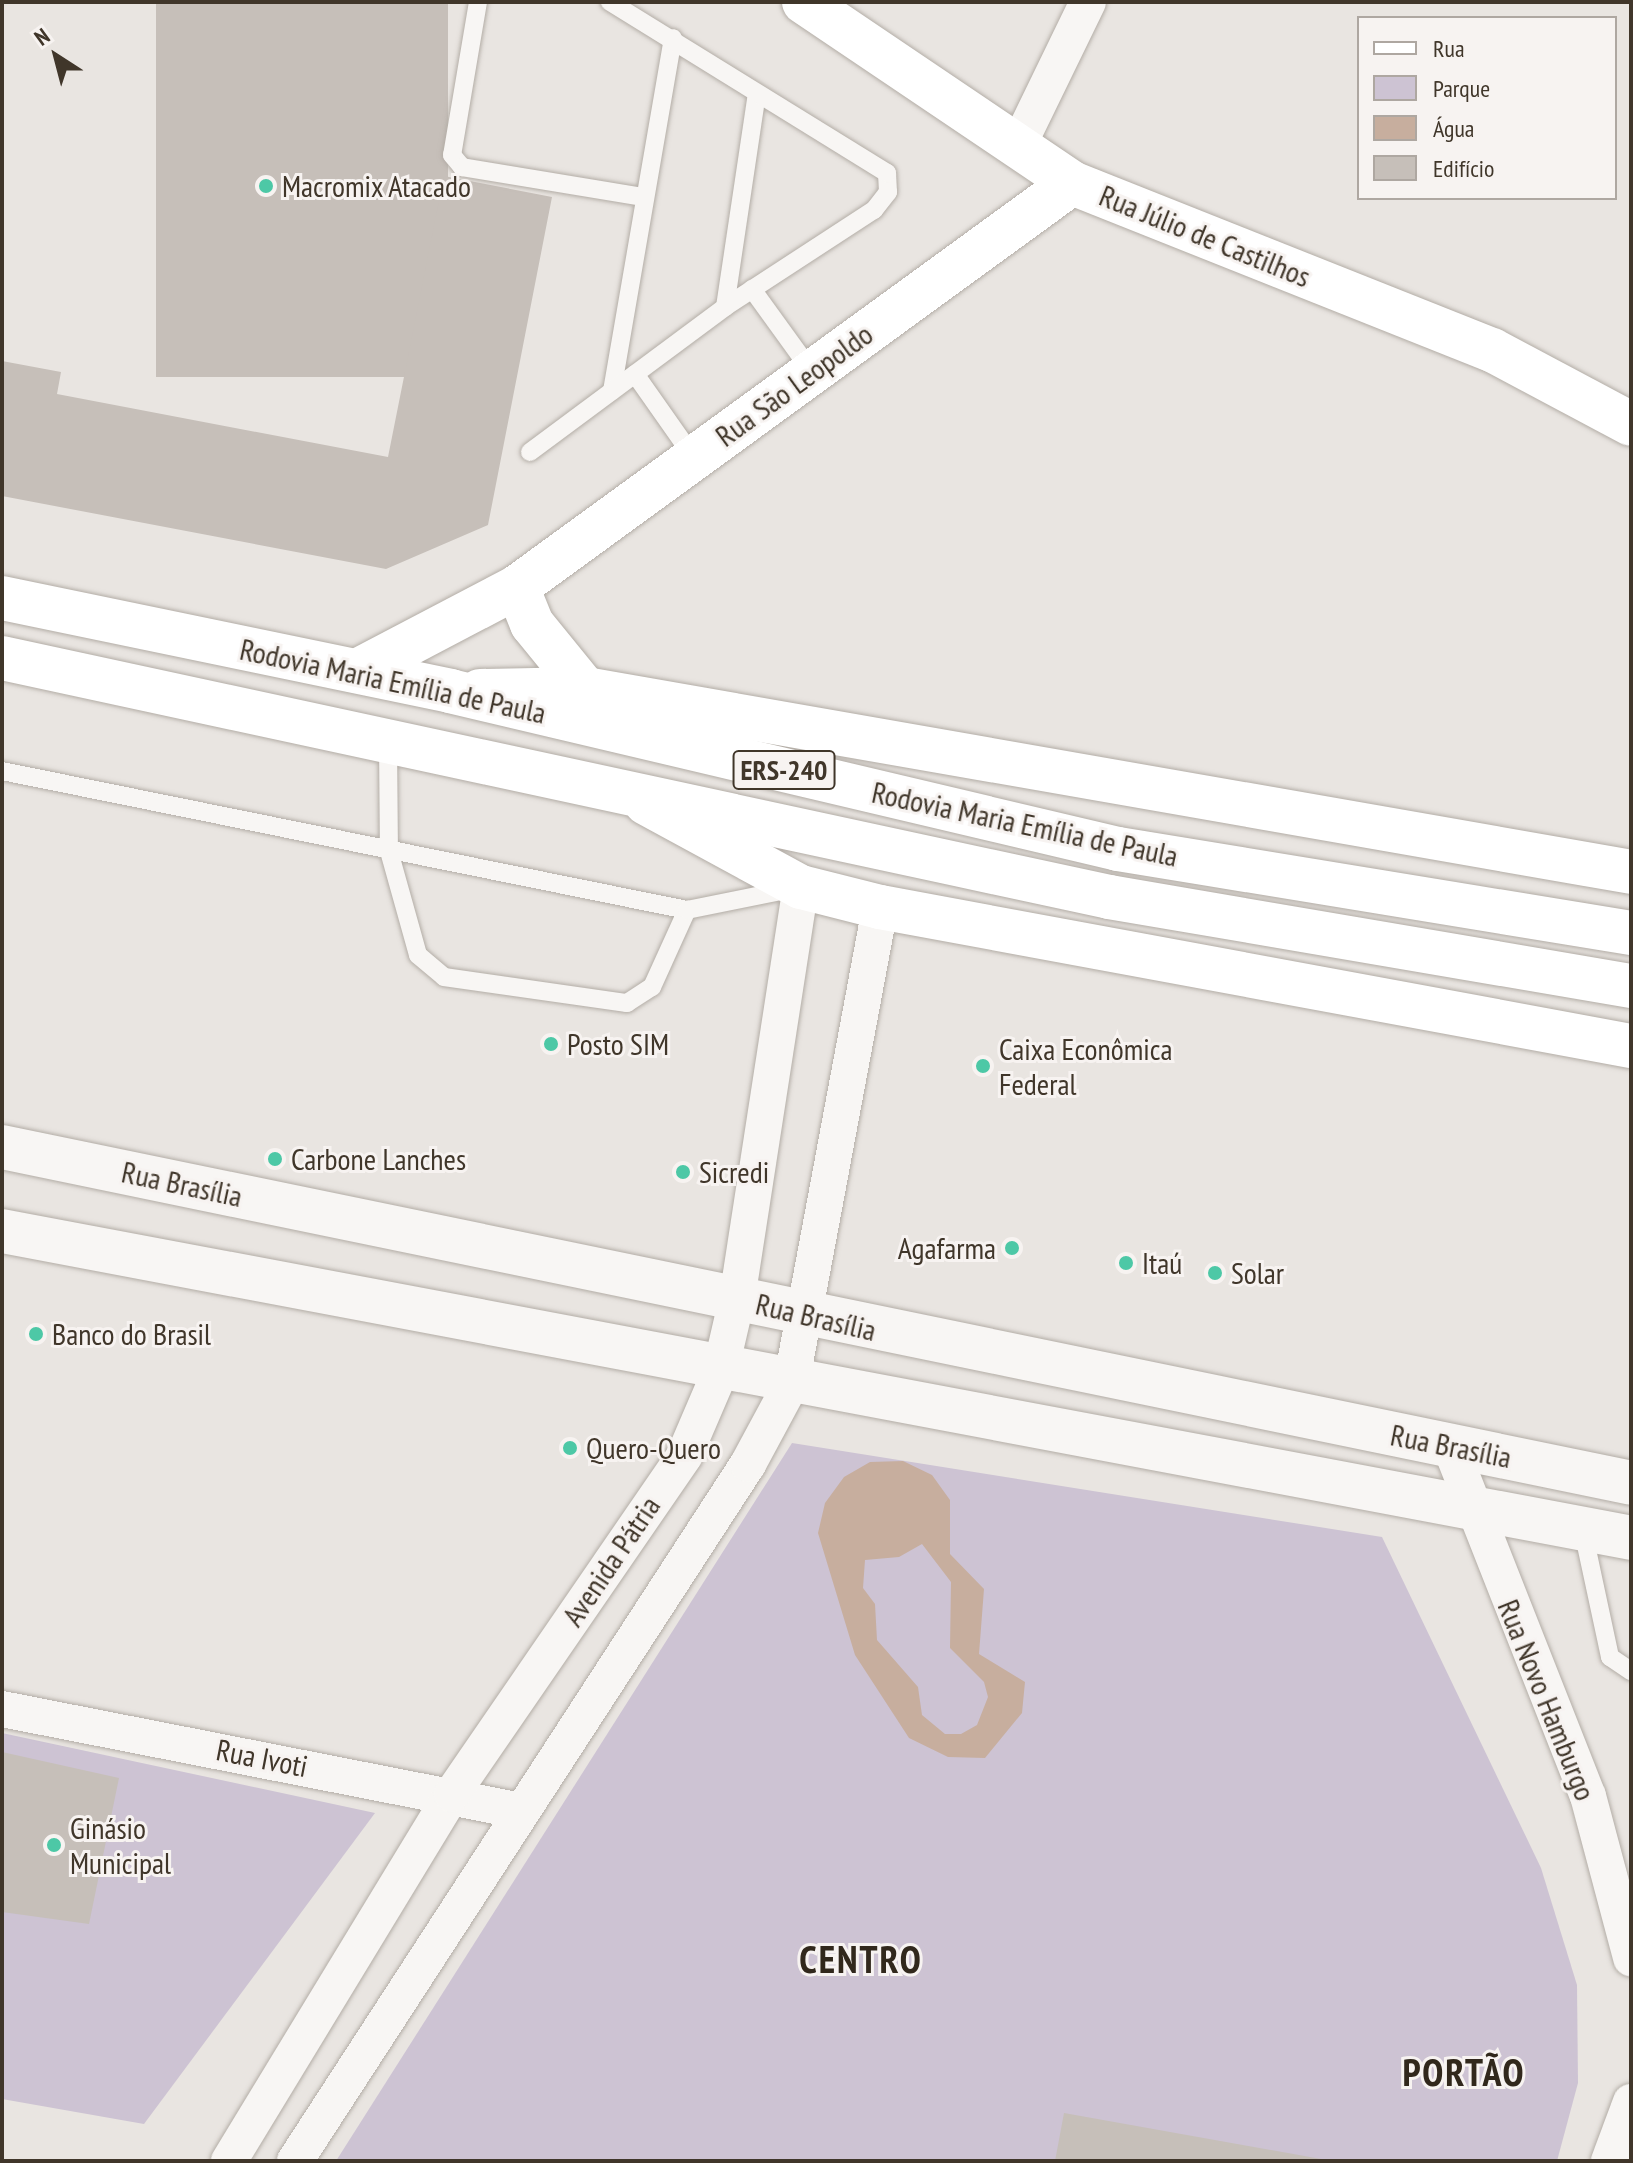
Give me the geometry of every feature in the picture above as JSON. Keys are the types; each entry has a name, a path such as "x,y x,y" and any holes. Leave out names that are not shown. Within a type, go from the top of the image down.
{"main road":[{"name":"Rua Júlio de Castilhos","path":"804,2 1072,183 1492,350 1631,424"},
{"name":"Rua São Leopoldo","path":"357,671 517,587 1072,183"},
{"path":"517,587 532,624 585,689"},
{"name":"Rodovia Maria Emília de Paula","path":"2,598 450,691 1118,849 1631,933"},
{"name":"Rodovia Maria Emília de Paula","path":"2,658 1109,897 1631,986"},
{"path":"450,691 585,689 1631,872"},
{"path":"635,796 801,887 880,907 1631,1046"}],"street":[{"path":"1018,146 1088,2"},
{"name":"Avenida Pátria","path":"229,2161 452,1794 684,1456 720,1372 737,1299 801,887"},
{"name":"Avenida Pátria","path":"295,2161 748,1464 791,1384 800,1316 880,907"},
{"name":"Rua Brasília","path":"2,1147 737,1299 800,1316 1631,1483"},
{"name":"Rua Brasília","path":"2,1231 720,1372 1631,1538"},
{"name":"Rua Novo Hamburgo","path":"1450,1446 1469,1508 1588,1796 1631,1958"},
{"name":"Rua Ivoti","path":"2,1709 452,1794 521,1811"},
{"path":"1609,2161 1631,2102"}],"lane":[{"path":"478,2 452,155 462,167 643,197"},
{"path":"530,452 725,307 874,210 888,192 887,173 757,94 673,38 610,2"},
{"path":"612,391 643,197 673,38"},
{"path":"725,307 757,94"},
{"path":"752,289 812,372"},
{"path":"635,374 694,458"},
{"path":"388,742 389,851 418,955 444,977 627,1003 652,987 687,910"},
{"path":"2,771 687,910 801,887"},
{"path":"1582,1529 1610,1657 1631,1671"}],"green space":[{"path":"792,1443 1382,1537 1541,1868 1577,1985 1578,2083 1557,2161 336,2161"},
{"path":"2,1733 375,1813 144,2124 2,2099"}],"water":[{"path":"903,1461 932,1475 950,1500 950,1554 984,1589 979,1654 1025,1682 1022,1713 985,1758 948,1757 909,1738 855,1655 818,1533 825,1503 844,1477 870,1462","holes":["922,1544 951,1582 950,1648 984,1682 988,1697 977,1725 961,1734 945,1734 922,1715 918,1687 877,1640 875,1604 863,1588 865,1560 899,1557"]}],"building":[{"name":"Macromix Atacado","path":"156,2 448,2 448,377 156,377"},
{"path":"444,176 552,197 488,525 386,569 2,496 2,361 61,372 57,394 388,457"},
{"name":"Ginásio Municipal","path":"2,1752 119,1778 89,1924 2,1912"},
{"path":"1064,2113 1321,2159 1321,2161 1055,2161"}],"place":[{"name":"Macromix Atacado","path":"266,186"},
{"name":"Posto SIM","path":"551,1044"},
{"name":"Caixa Econômica Federal","path":"983,1066"},
{"name":"Carbone Lanches","path":"275,1159"},
{"name":"Sicredi","path":"683,1172"},
{"name":"Agafarma","path":"1012,1248"},
{"name":"Itaú","path":"1126,1263"},
{"name":"Solar","path":"1215,1273"},
{"name":"Banco do Brasil","path":"36,1334"},
{"name":"Quero-Quero","path":"570,1448"},
{"name":"Ginásio Municipal","path":"54,1845"}],"district":[{"name":"CENTRO","path":"861,1959"},
{"name":"PORTÃO","path":"1464,2072"}]}
